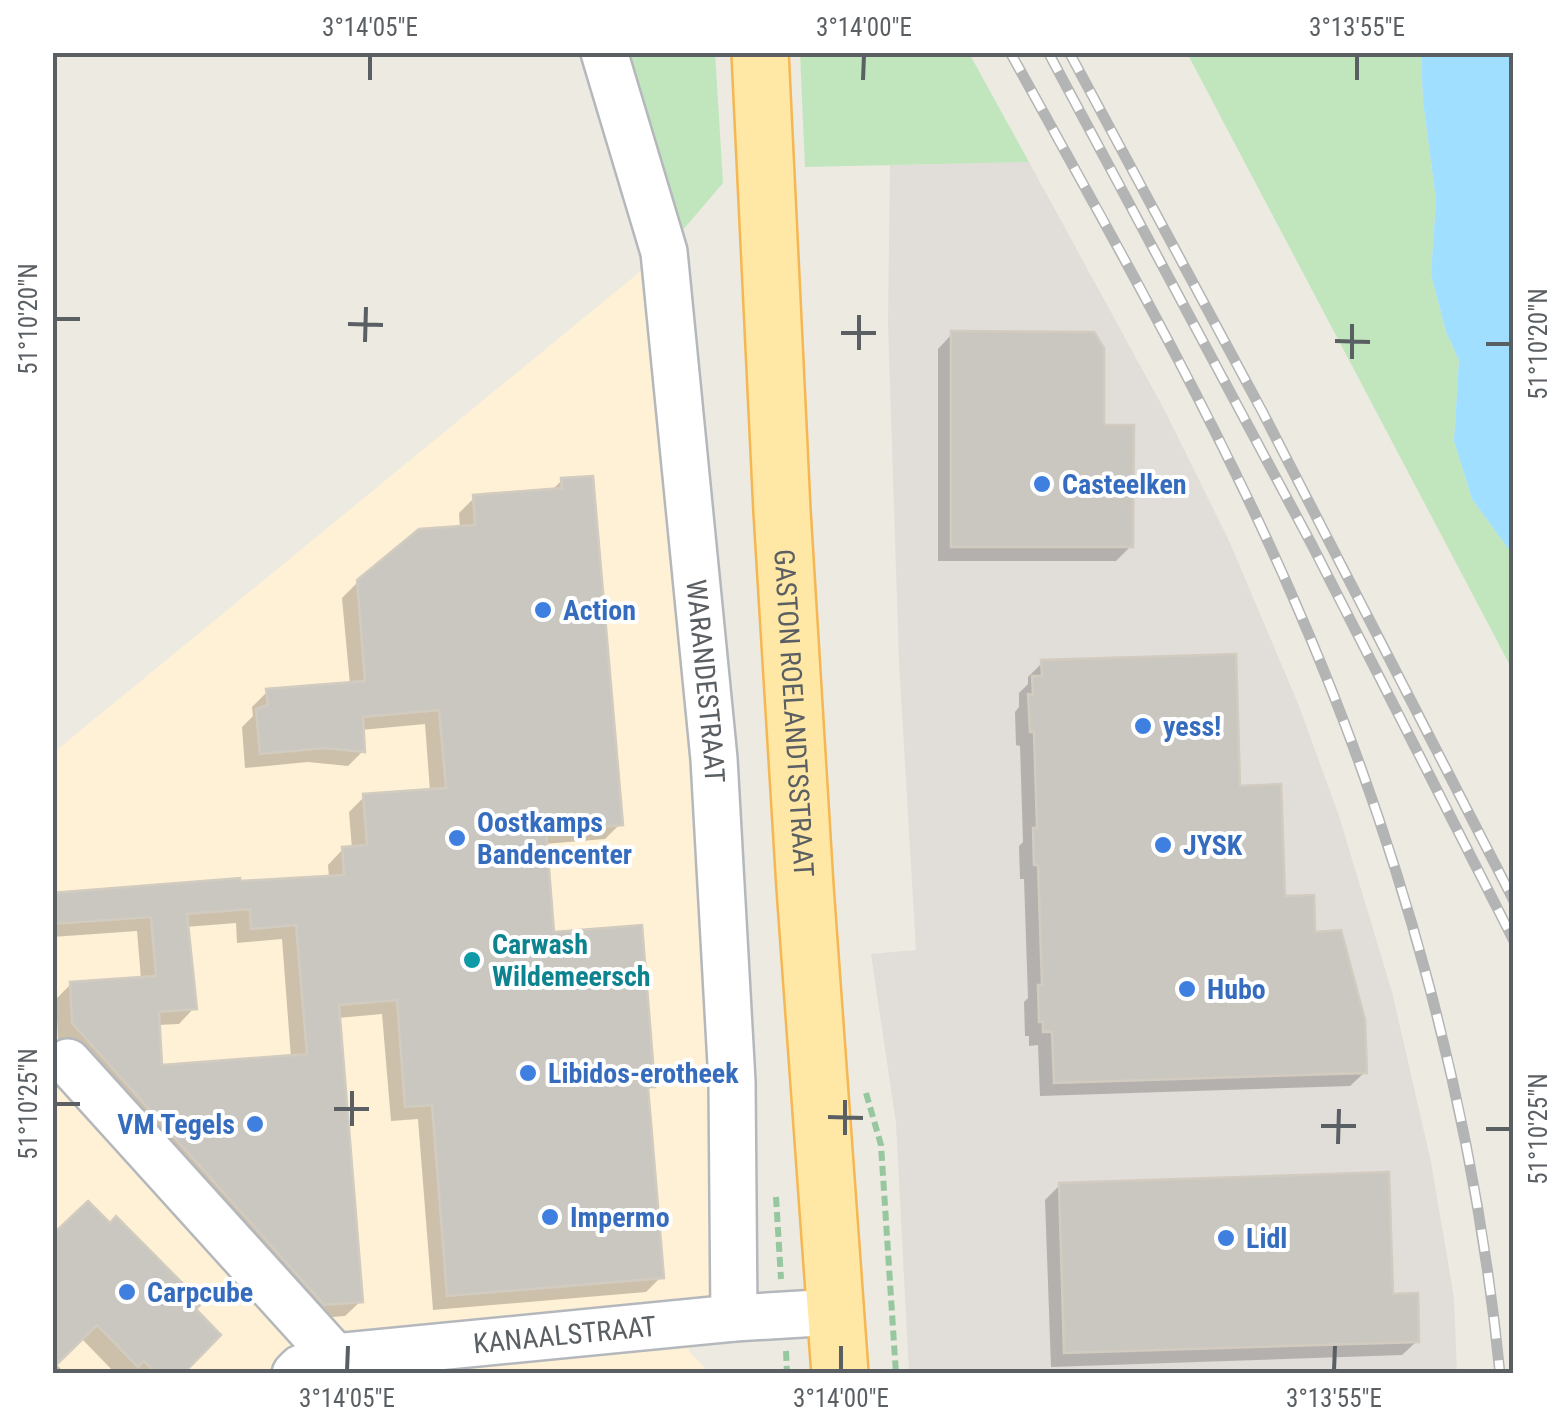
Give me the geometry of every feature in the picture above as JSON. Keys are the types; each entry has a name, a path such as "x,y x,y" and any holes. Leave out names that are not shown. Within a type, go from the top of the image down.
{"main road":[{"name":"GASTON ROELANDTSSTRAAT","path":"760,52 784,551 840,1374"}],"street":[{"name":"WARANDESTRAAT","path":"604,52 664,252 714,758 732,1082 734,1318"},
{"path":"68,1062 315,1365"},
{"name":"KANAALSTRAAT","path":"315,1365 734,1318 836,1312"}],"shaded area":[{"path":"1029,162 1166,413 1230,543 1299,706 1339,816 1392,992 1431,1162 1454,1298 1457,1373 909,1373 896,1123 871,954 916,950 899,661 888,324 890,165"},
{"path":"664,252 672,332 721,1307 688,1350 709,1373 53,1374 53,753"}],"green space":[{"path":"604,53 715,53 723,183 664,252"},
{"path":"800,53 969,53 1029,162 805,167"},
{"path":"1187,53 1421,53 1436,200 1431,274 1446,332 1459,360 1454,441 1472,499 1513,555 1513,671"}],"water":[{"path":"1421,53 1513,53 1513,555 1472,499 1454,441 1459,360 1446,332 1431,274 1436,200"}],"building":[{"name":"Casteelken","path":"951,331 1094,332 1104,348 1104,425 1134,425 1133,547 951,547"},
{"path":"593,476 623,825 546,831 554,932 642,925 655,1087 648,1087 664,1278 447,1296 432,1105 405,1107 397,1000 339,1005 363,1302 324,1305 72,1023 70,982 156,976 151,917 52,924 52,893 240,878 344,875 342,847 367,845 363,794 446,788 439,710 363,717 365,752 325,748 260,754 256,709 268,705 266,689 365,681 357,580 419,529 475,525 473,495 562,488 561,478","holes":["250,909 251,929 296,925 307,1054 162,1065 159,1012 197,1009 187,914"]},
{"path":"1236,654 1240,786 1281,784 1285,896 1314,895 1315,932 1341,930 1365,1020 1367,1073 1054,1083 1052,1032 1043,1032 1043,1022 1039,1022 1038,985 1042,985 1038,865 1034,865 1034,732 1030,732 1028,694 1033,695 1032,676 1042,676 1041,660"},
{"name":"Lidl","path":"1389,1172 1393,1294 1418,1293 1419,1342 1064,1353 1059,1183"},
{"name":"Carpcube","path":"88,1201 110,1223 116,1216 202,1303 196,1309 221,1335 183,1374 157,1374 144,1361 138,1367 97,1325 52,1369 52,1235"}],"railway":[{"path":"1010,52 1230,462 1295,602 1368,788 1400,883 1452,1077 1472,1176 1500,1374"},
{"path":"1048,52 1312,545 1514,941"},
{"path":"1069,52 1262,411 1514,901"}],"place":[{"name":"Casteelken","path":"1042,484"},
{"name":"Action","path":"543,610"},
{"name":"yess!","path":"1143,726"},
{"name":"Oostkamps Bandencenter","path":"457,838"},
{"name":"JYSK","path":"1163,845"},
{"name":"Carwash Wildemeersch","path":"472,960"},
{"name":"Hubo","path":"1187,989"},
{"name":"Libidos-erotheek","path":"528,1073"},
{"name":"VM Tegels","path":"255,1124"},
{"name":"Impermo","path":"550,1217"},
{"name":"Lidl","path":"1226,1238"},
{"name":"Carpcube","path":"127,1292"}]}
